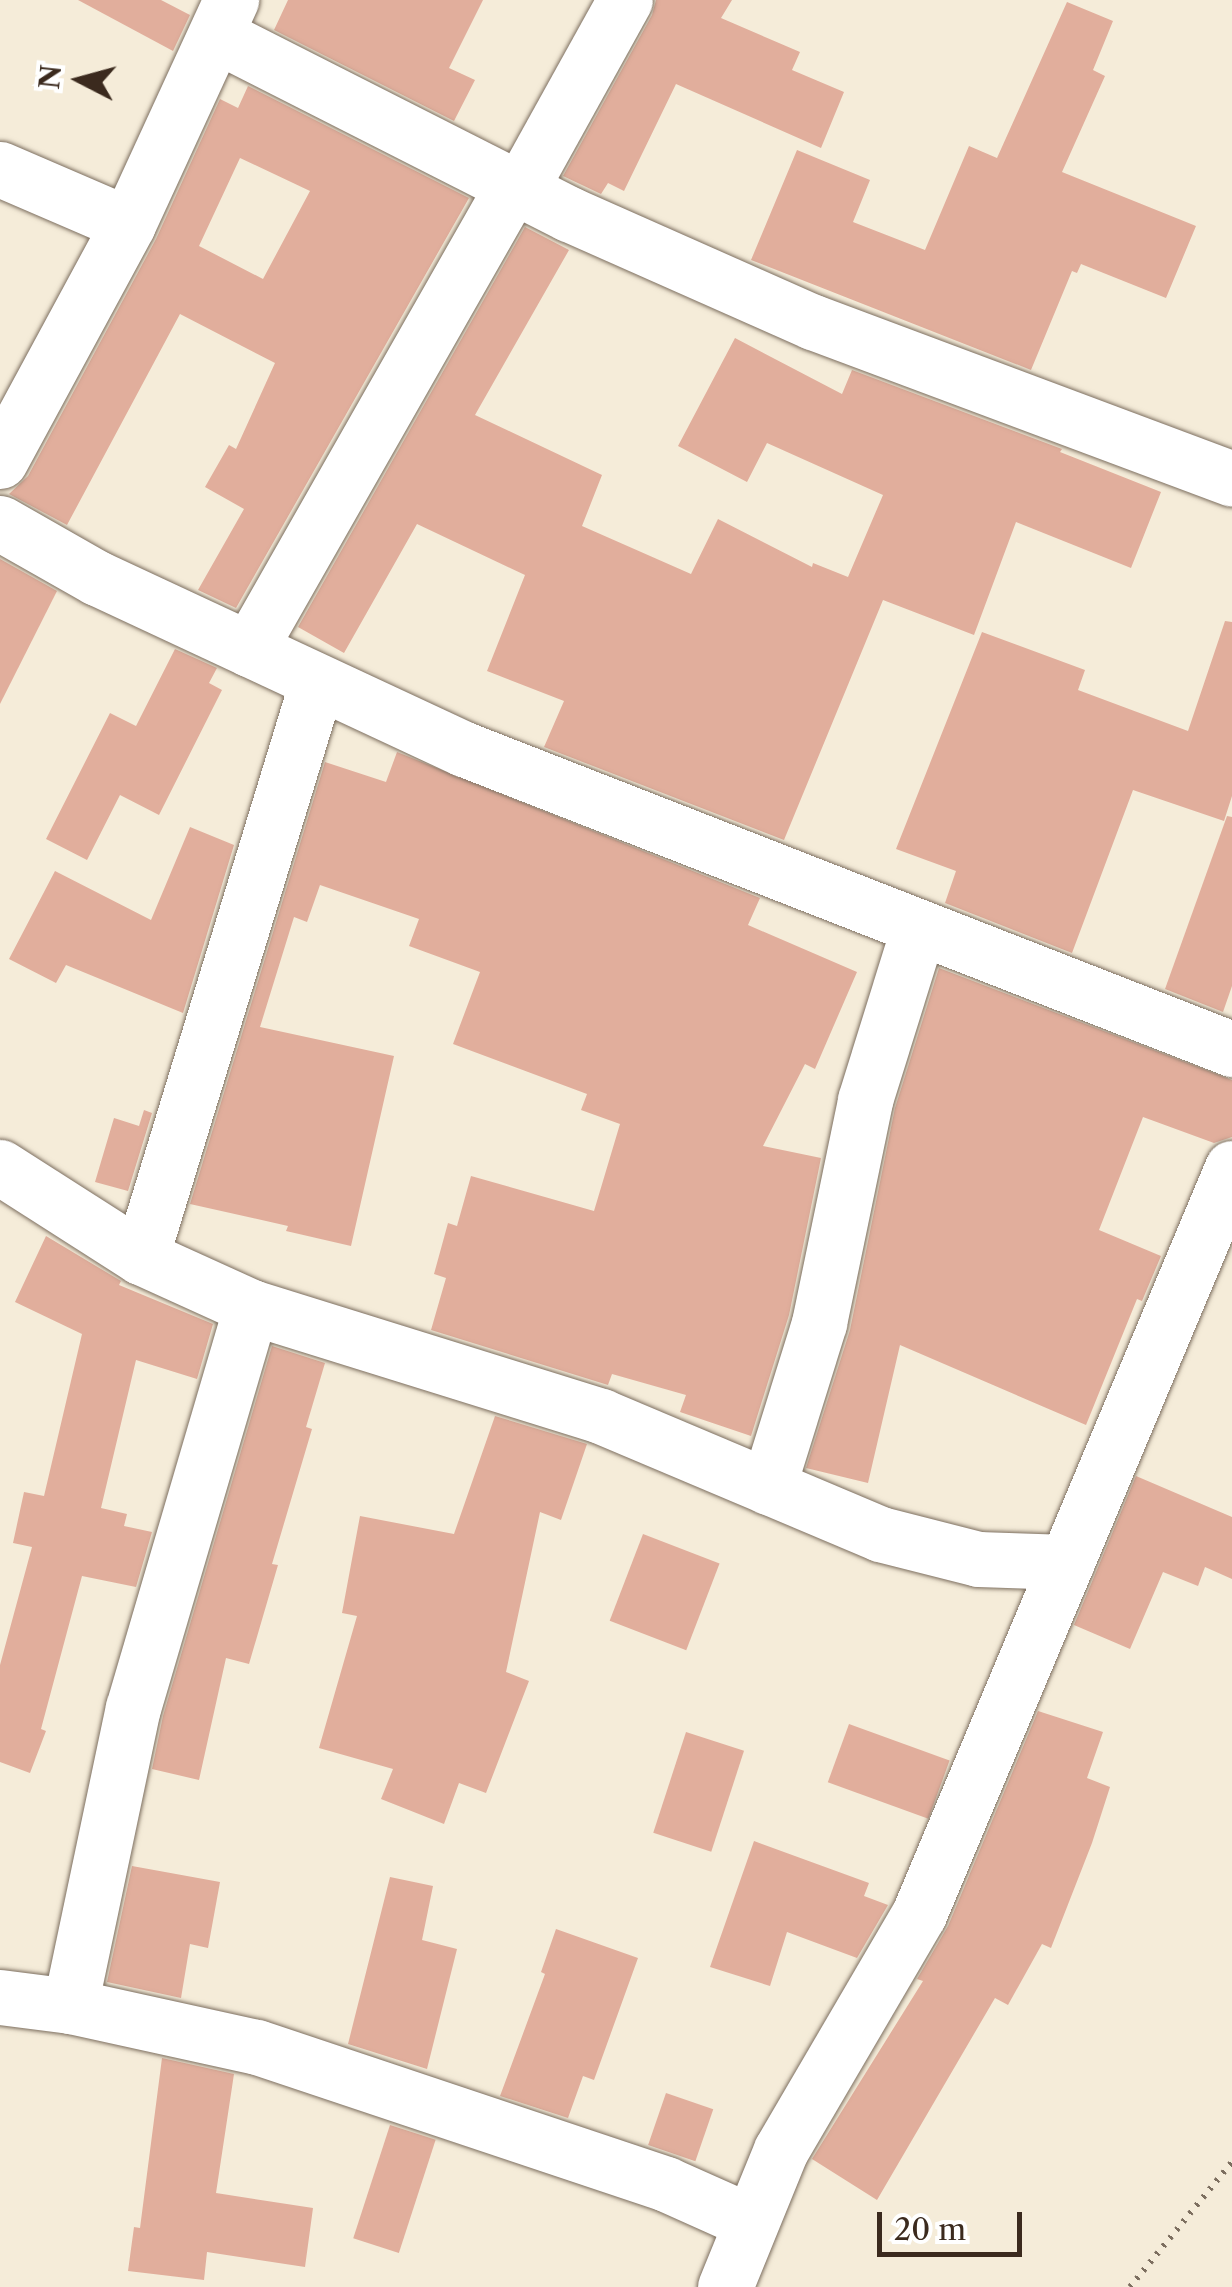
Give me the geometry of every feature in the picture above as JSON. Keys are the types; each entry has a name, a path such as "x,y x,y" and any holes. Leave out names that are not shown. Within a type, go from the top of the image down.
{"street":[{"path":"249,649 509,192 524,182 625,0"},
{"path":"0,461 128,224 224,18 569,214 813,322 1232,479"},
{"path":"0,169 128,224"},
{"path":"0,523 98,578 464,748 1232,1049"},
{"path":"141,1257 317,682"},
{"path":"768,1487 820,1323 866,1100 918,927"},
{"path":"0,1167 141,1257 251,1306 600,1416 880,1534 978,1560 1066,1562"},
{"path":"725,2287 748,2221 781,2150 919,1914 1232,1168"},
{"path":"70,2006 133,1708 251,1306"},
{"path":"0,1996 70,2006 257,2046 666,2184 748,2221"}],"path":[{"path":"1130,2287 1232,2162"}],"building":[{"path":"78,0 161,0 190,15 173,51"},
{"path":"288,0 483,0 449,68 475,80 454,121 274,30"},
{"path":"656,0 732,0 721,18 800,52 792,70 844,92 821,148 676,84 624,191 608,183 601,194 563,176 652,15"},
{"path":"1067,2 1113,21 1093,70 1105,76 1062,172 1196,226 1166,298 1081,264 1077,273 1072,271 1031,370 751,260 797,150 870,180 853,222 925,250 969,146 997,158"},
{"path":"248,86 469,198 236,608 198,590 244,509 205,487 229,445 236,449 275,363 180,314 67,525 9,494 28,476 156,239 220,99 238,108","holes":["240,158 310,191 263,279 199,246"]},
{"path":"525,227 569,250 475,415 602,475 582,526 691,574 718,519 812,567 813,563 848,577 883,495 767,443 747,482 678,446 735,338 842,394 852,370 1062,449 1060,452 1161,492 1131,568 1016,522 974,635 883,600 784,840 544,747 564,701 487,671 525,575 417,524 344,653 298,627"},
{"path":"0,559 57,591 0,704"},
{"path":"1225,621 1232,622 1232,796 1224,821 1133,790 1072,953 945,903 956,871 896,849 982,632 1085,670 1078,690 1188,731"},
{"path":"175,649 217,668 209,683 222,690 159,815 120,795 87,860 46,839 110,713 136,726"},
{"path":"397,752 760,898 748,925 857,972 815,1069 805,1064 763,1146 821,1158 789,1315 751,1436 680,1412 686,1395 612,1374 608,1385 431,1330 446,1278 434,1274 448,1223 457,1226 471,1176 594,1211 620,1124 581,1110 587,1094 453,1044 480,972 409,946 419,919 320,885 307,922 294,917 260,1027 394,1056 351,1246 286,1231 288,1226 190,1204 325,762 386,782"},
{"path":"1227,816 1232,817 1232,986 1223,1012 1165,989"},
{"path":"190,827 234,845 183,1013 66,965 56,983 9,959 55,871 151,920"},
{"path":"939,968 1232,1080 1232,1137 1214,1143 1143,1117 1099,1230 1161,1256 1142,1301 1137,1299 1086,1425 900,1345 868,1483 806,1468 850,1330 895,1108"},
{"path":"144,1110 152,1113 128,1191 95,1182 114,1118 139,1126"},
{"path":"46,1236 121,1281 119,1285 213,1324 197,1379 136,1360 101,1508 127,1514 124,1526 152,1532 136,1587 82,1576 41,1729 46,1731 30,1773 0,1762 0,1665 32,1547 13,1543 24,1492 44,1496 82,1334 15,1302"},
{"path":"272,1346 325,1363 306,1427 312,1429 272,1564 278,1565 249,1664 226,1658 199,1780 152,1769 163,1716"},
{"path":"495,1416 587,1444 561,1520 540,1512 506,1672 529,1681 486,1793 459,1783 444,1824 381,1799 393,1769 319,1748 357,1616 342,1613 360,1516 454,1534"},
{"path":"1136,1476 1232,1517 1232,1579 1205,1567 1198,1586 1163,1572 1130,1649 1074,1625"},
{"path":"643,1534 720,1563 686,1650 610,1621"},
{"path":"1038,1711 1103,1732 1087,1778 1110,1787 1092,1843 1051,1948 1042,1944 1008,2005 995,1998 877,2200 812,2159 923,1981 917,1979 948,1926"},
{"path":"849,1724 950,1761 928,1819 828,1782"},
{"path":"686,1732 744,1751 711,1852 653,1833"},
{"path":"754,1841 869,1883 864,1896 888,1905 857,1958 787,1932 770,1986 710,1967"},
{"path":"132,1866 220,1882 208,1948 190,1944 181,1998 107,1982"},
{"path":"390,1877 433,1886 422,1940 457,1949 427,2069 348,2044"},
{"path":"556,1929 638,1958 594,2080 583,2076 568,2118 500,2096 545,1974 541,1972"},
{"path":"162,2058 234,2074 216,2193 313,2208 305,2267 207,2252 204,2280 128,2271 134,2227 140,2228"},
{"path":"666,2093 713,2109 695,2161 648,2145"},
{"path":"390,2125 436,2140 399,2253 353,2238"}]}
